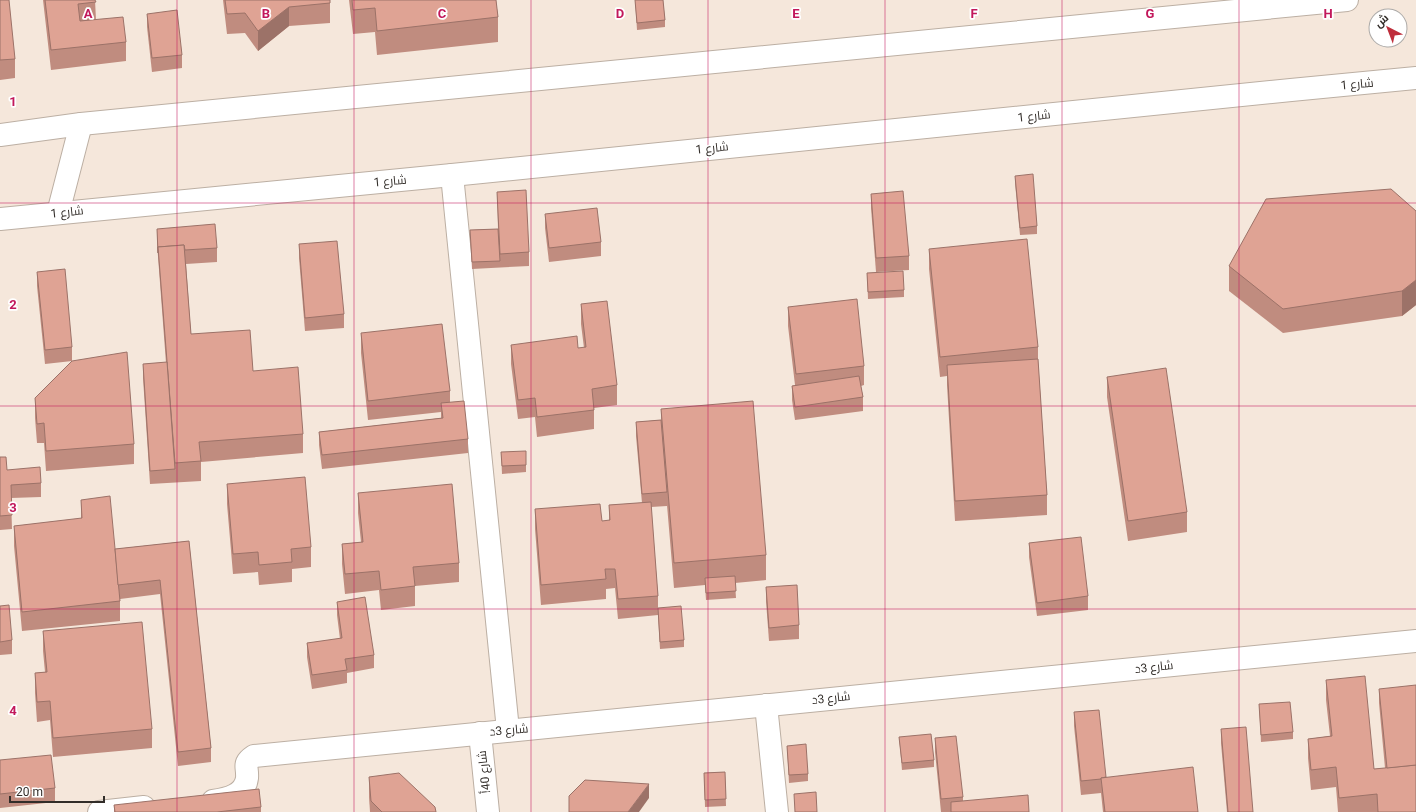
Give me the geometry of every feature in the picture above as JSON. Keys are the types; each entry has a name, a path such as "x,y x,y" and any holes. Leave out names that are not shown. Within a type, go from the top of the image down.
{"street":[{"path":"0,135 81,124 1347,0"},
{"name":"شارع 1","path":"3,220 58,213 1416,78"},
{"path":"58,213 81,124"},
{"path":"452,175 508,730"},
{"name":"شارع 3د","path":"192,803 227,799 236,795 243,788 247,778 245,766 248,760 254,756 1416,641"},
{"path":"766,705 777,812"},
{"name":"شارع 40أ","path":"480,733 488,812"},
{"path":"99,812 161,806"}],"building":[{"path":"0,0 9,0 15,59 0,60"},
{"path":"45,0 95,0 96,2 78,4 80,21 123,17 126,42 51,50"},
{"path":"225,0 330,0 330,3 289,7 258,31 245,13 227,14"},
{"path":"352,0 496,0 498,17 377,31 375,8 353,10"},
{"path":"635,0 663,0 665,20 637,23"},
{"path":"177,10 182,55 152,58 147,14"},
{"path":"1033,174 1037,226 1020,228 1015,176"},
{"path":"1391,189 1416,211 1416,280 1402,291 1283,309 1229,266 1266,199"},
{"path":"526,190 529,252 500,254 497,192"},
{"path":"903,191 909,256 876,258 871,194"},
{"path":"597,208 601,242 549,248 545,214"},
{"path":"215,224 217,248 185,250 184,245 158,247 158,253 157,229"},
{"path":"498,229 500,261 472,262 470,230"},
{"path":"1027,239 1038,347 940,357 929,249"},
{"path":"337,241 344,314 305,318 299,244"},
{"path":"184,245 191,334 250,330 253,371 298,367 303,434 199,442 201,461 175,463 158,247"},
{"path":"65,269 72,347 45,350 37,272"},
{"path":"903,271 904,290 868,292 867,273"},
{"path":"857,299 864,366 796,374 788,307"},
{"path":"607,301 617,385 592,389 594,410 537,417 535,398 518,400 511,345 577,336 578,348 586,347 581,304"},
{"path":"442,324 450,391 368,401 361,333"},
{"path":"127,352 134,444 46,451 44,423 37,424 35,398 72,361"},
{"path":"1038,359 1047,495 955,501 947,365"},
{"path":"167,362 175,469 150,471 143,364"},
{"path":"1166,368 1187,512 1128,521 1107,377"},
{"path":"859,376 863,397 795,407 792,386"},
{"path":"464,401 468,439 322,455 319,432 443,418 441,403"},
{"path":"753,401 766,555 674,563 661,409"},
{"path":"661,420 667,492 642,494 636,422"},
{"path":"526,451 526,465 502,466 501,452"},
{"path":"0,457 6,457 7,470 40,467 41,483 11,485 12,515 0,516"},
{"path":"305,477 311,547 291,549 292,562 259,565 258,552 233,554 227,484"},
{"path":"452,484 459,563 413,567 415,586 381,590 379,571 345,574 342,544 363,542 358,493"},
{"path":"110,496 120,601 22,612 14,526 82,518 81,500"},
{"path":"651,502 658,596 618,599 615,569 605,569 606,579 541,585 535,509 600,504 602,521 610,520 609,505"},
{"path":"1081,537 1088,596 1037,603 1029,543"},
{"path":"189,541 211,748 178,752 160,580 118,585 115,549"},
{"path":"735,576 736,591 706,593 705,578"},
{"path":"797,585 799,625 769,628 766,587"},
{"path":"365,597 374,655 345,659 347,670 312,675 307,643 342,638 337,602"},
{"path":"9,605 12,640 0,642 0,606"},
{"path":"681,606 684,640 660,642 658,608"},
{"path":"142,622 152,729 53,738 50,701 37,702 35,673 47,672 43,631"},
{"path":"1365,676 1374,769 1416,765 1416,812 1378,812 1377,794 1339,798 1336,767 1311,770 1308,739 1332,736 1326,680"},
{"path":"1416,685 1416,765 1387,768 1379,689"},
{"path":"1290,702 1293,732 1261,735 1259,704"},
{"path":"1099,710 1106,777 1081,781 1074,712"},
{"path":"1246,727 1253,812 1228,812 1221,729"},
{"path":"931,734 934,760 902,763 899,737"},
{"path":"956,736 963,797 941,799 935,738"},
{"path":"806,744 808,774 789,775 787,746"},
{"path":"51,755 55,788 0,794 0,760"},
{"path":"1193,767 1198,812 1105,812 1101,778"},
{"path":"725,772 726,799 705,800 704,773"},
{"path":"399,773 435,807 436,812 382,812 371,801 369,777"},
{"path":"585,780 649,784 628,812 569,812 569,796"},
{"path":"259,789 261,807 217,812 115,812 114,805"},
{"path":"816,792 817,812 795,812 794,794"},
{"path":"1028,795 1029,812 951,812 951,802"}]}
